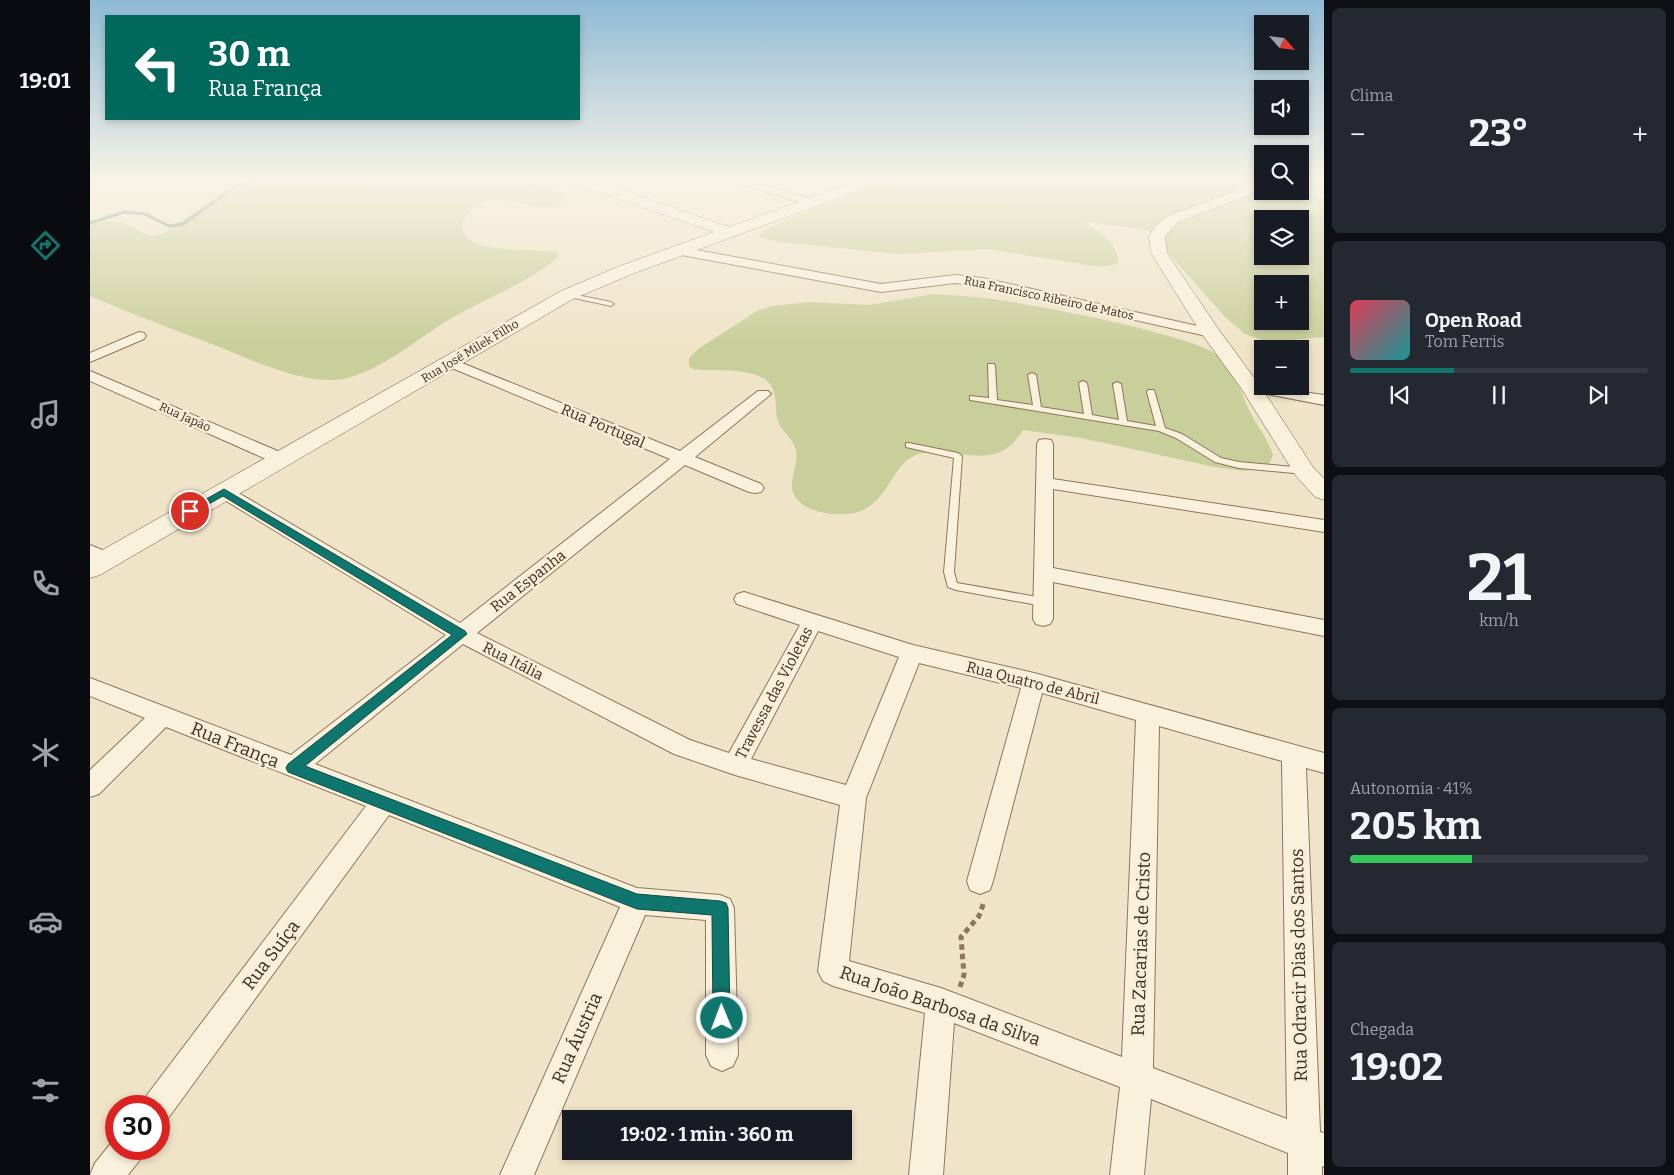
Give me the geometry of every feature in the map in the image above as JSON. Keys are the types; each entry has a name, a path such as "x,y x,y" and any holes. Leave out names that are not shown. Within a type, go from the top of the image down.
{"main road":[{"name":"Rua José Milek Filho","path":"95,559 224,492 452,363 567,295 626,270 723,236"},
{"path":"1157,236 1159,253 1211,333 1251,387 1304,471 1324,492"}],"street":[{"name":"Rua Francisco Ribeiro de Matos","path":"680,251 881,288 955,279 984,282 1211,333"},
{"path":"90,358 138,336"},
{"name":"Rua Portugal","path":"452,363 755,488"},
{"name":"Rua Japão","path":"90,376 281,459"},
{"path":"1251,387 1324,400"},
{"name":"Rua Espanha","path":"293,768 763,394"},
{"path":"1043,611 1045,444"},
{"path":"1046,483 1324,526"},
{"name":"Rua Itália","path":"224,492 461,634 682,747 735,765 853,798"},
{"path":"1044,573 1324,628"},
{"name":"Rua Quatro de Abril","path":"744,599 912,653 1034,682 1324,763"},
{"name":"Travessa das Violetas","path":"735,765 813,621"},
{"name":"Rua João Barbosa da Silva","path":"912,653 853,798 833,971 941,1003 1314,1146"},
{"path":"980,882 1034,682"},
{"name":"Rua França","path":"90,687 637,902 720,908 722,1055"},
{"name":"Rua Zacarias de Cristo","path":"1127,1175 1137,1078 1148,713"},
{"path":"90,786 162,716"},
{"name":"Rua Odracir Dias dos Santos","path":"1294,755 1314,1146 1305,1175"},
{"name":"Rua Suíça","path":"166,1095 383,803"},
{"name":"Rua Áustria","path":"517,1175 637,902"},
{"path":"926,1175 941,1003"},
{"path":"107,1175 119,1160"}],"lane":[{"path":"567,295 611,304"},
{"path":"991,366 993,402"},
{"path":"1032,375 1037,409"},
{"path":"1083,383 1088,416"},
{"path":"1117,384 1124,422"},
{"path":"1151,392 1161,429"},
{"path":"973,398 1161,429 1179,436 1218,460 1239,465 1304,471"},
{"path":"909,445 958,456 949,572 952,585 1043,611"}],"path":[{"path":"941,1003 958,992 964,975 961,937 976,920 984,905 980,882"}],"green space":[{"path":"90,236 465,236 476,243 489,247 557,252 558,257 546,267 519,283 463,311 388,360 362,373 348,378 333,380 316,379 281,371 90,296"},
{"path":"1103,236 1115,249 1118,262 1114,265 1100,267 988,249 898,254 777,242 759,237"},
{"path":"1153,236 1254,236 1254,265 1309,265 1309,236 1324,236 1324,337 1262,340 1245,334 1225,317"},
{"path":"932,294 984,298 1076,314 1151,331 1183,340 1208,350 1223,359 1228,365 1250,412 1266,438 1273,455 1268,467 1243,471 1215,467 1081,438 1023,430 1013,443 1002,451 991,455 979,456 939,452 924,453 912,457 903,464 872,505 860,511 844,514 819,512 801,503 792,489 796,450 778,421 775,395 771,385 752,374 693,369 689,366 689,358 698,349 757,311 773,306 809,302 869,305"}],"route":[{"path":"190,511 224,492 461,634 293,768 637,902 720,908 722,1018"}]}
